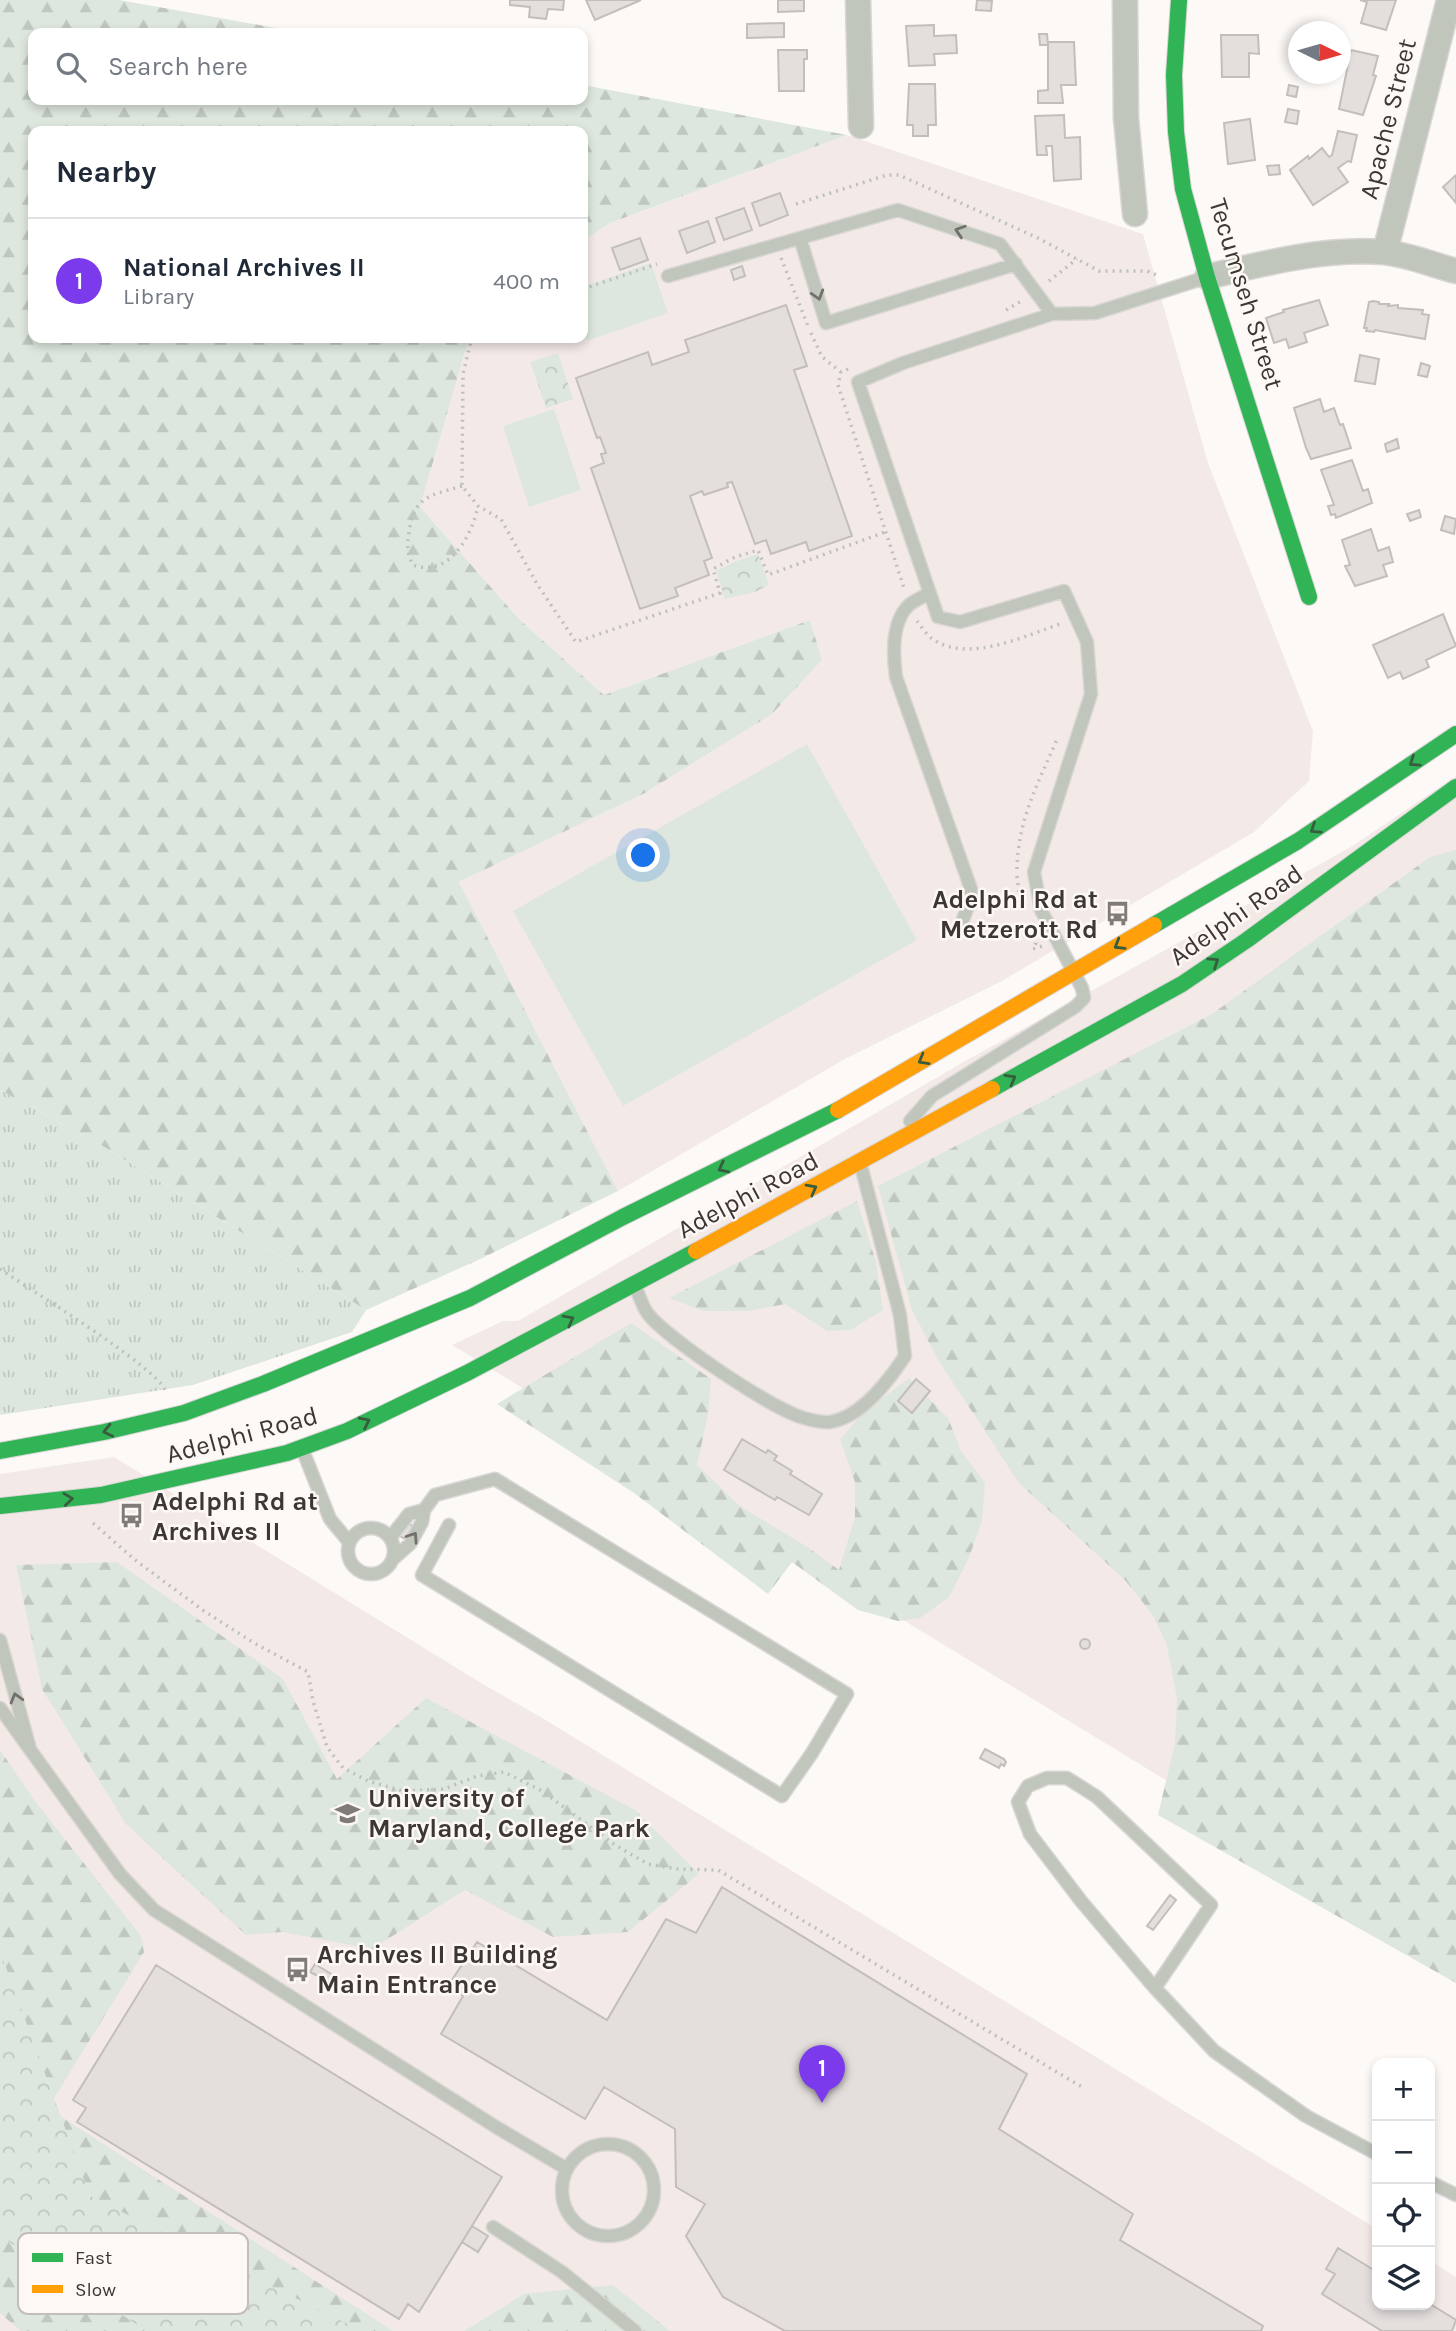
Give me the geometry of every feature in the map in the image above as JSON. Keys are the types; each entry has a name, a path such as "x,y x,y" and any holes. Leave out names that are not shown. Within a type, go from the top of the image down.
{"main road":[{"name":"Tecumseh Street","path":"1179,0 1174,75 1176,132 1183,189 1207,277 1309,597"},
{"name":"Adelphi Road","path":"0,1451 104,1432 174,1415 263,1384 470,1298 843,1107 1297,841 1456,734"},
{"name":"Adelphi Road","path":"0,1506 101,1495 302,1447 346,1431 467,1373 861,1163 1182,984 1247,940 1456,787"},
{"path":"1420,813 1444,814"}],"street":[{"path":"858,0 861,126"},
{"path":"1125,0 1126,118 1135,214"},
{"name":"Apache Street","path":"1384,252 1449,0"},
{"path":"1207,277 1260,264 1321,254 1384,252 1456,271"}],"lane":[{"path":"668,276 898,210 1000,244 1052,314"},
{"path":"800,238 826,323 1016,264"},
{"path":"888,1147 932,1096 1075,1007 1084,998 1082,988 1041,910 1034,872 1091,694 1087,642 1064,591 960,622 938,617 858,382 903,363 1052,314 1095,313 1207,277"},
{"path":"929,593 910,604 898,627 893,654 896,677 971,889 970,901 962,922"},
{"path":"634,1284 647,1313 663,1327 714,1367 773,1403 803,1418 830,1422 856,1411 884,1387 905,1356 900,1315 861,1163"},
{"path":"302,1447 330,1519 349,1542"},
{"path":"393,1559 395,1550 390,1538 382,1530 371,1527 359,1530 349,1542 349,1560 355,1568 362,1573 380,1572 410,1544 422,1522 424,1510 435,1495 495,1479 848,1694 813,1753 782,1796 422,1575 449,1525"},
{"path":"390,1538 409,1514 424,1510"},
{"path":"0,1640 32,1755"},
{"path":"0,1708 120,1874 154,1910 496,2127 567,2169"},
{"path":"1155,1988 1211,1905 1097,1797 1067,1778 1047,1777 1028,1786 1017,1801 1030,1834 1155,1988 1214,2050 1249,2077 1306,2116 1372,2151"},
{"path":"602,2144 624,2147 642,2160 653,2179 653,2202 642,2221 624,2234 602,2236 581,2229 566,2212 561,2190 567,2169 582,2152 602,2144"},
{"path":"1434,2184 1456,2194"},
{"path":"493,2227 562,2272 635,2331"}],"path":[{"path":"994,314 1037,292 1077,258"},
{"path":"588,287 657,264 662,279 668,276"},
{"path":"471,343 463,374 461,486 478,506 501,519 537,584 576,642 720,593 713,569 735,557 758,550 768,575 885,532"},
{"path":"853,367 841,372 838,385 910,604 917,622 931,638 950,647 970,650 1075,619"},
{"path":"461,486 429,496 412,512 407,554 413,565 424,569 445,562 465,544 474,525 478,506"},
{"path":"0,1269 137,1361 162,1383 174,1415"},
{"path":"70,1499 103,1534 204,1611 254,1643 308,1672 313,1701 327,1746 343,1768 368,1781 403,1791 444,1789 478,1776 504,1772 542,1791 615,1845 648,1864 677,1869 718,1870 1082,2087"}],"shaded area":[{"path":"847,135 1143,234 1208,463 1313,731 1309,781 1254,832 1002,981 843,1060 618,1191 459,882 645,793 772,714 822,660 810,620 604,695 520,620 420,507 468,343 588,343 588,238 610,223"},
{"path":"1456,776 1456,1957 452,1345 503,1321 518,1321 967,1060 1351,847"},
{"name":"University of Maryland, College Park","path":"114,1457 1372,2226 1372,2310 1435,2310 1435,2264 1456,2277 1456,2331 0,2331 0,1474"}],"green space":[{"path":"0,0 119,0 276,28 28,28 28,105 588,105 588,86 847,135 610,223 588,238 588,126 28,126 28,343 468,343 420,507 520,620 604,695 810,620 822,660 772,714 645,793 459,882 618,1191 476,1261 366,1310 101,1145 0,1090"},
{"path":"651,263 668,313 588,341 588,285"},
{"path":"558,353 573,399 546,408 530,362"},
{"path":"554,409 581,490 529,507 503,426"},
{"path":"758,554 769,585 755,592 725,599 716,571"},
{"path":"807,744 917,940 623,1106 513,911"},
{"path":"1456,850 1456,1983 1158,1815 1175,1743 1177,1699 1167,1645 1152,1614 1125,1580 1019,1483 938,1360 912,1310 878,1186 1212,1014 1430,857"},
{"path":"0,1090 101,1145 366,1310 352,1332 193,1385 0,1415"},
{"path":"857,1201 876,1262 883,1310 851,1330 827,1331 785,1304 749,1311 703,1311 669,1298"},
{"path":"631,1323 711,1379 708,1414 697,1465 741,1507 806,1546 839,1570 855,1517 855,1482 840,1439 864,1412 909,1378 948,1418 961,1451 985,1483 982,1521 968,1560 949,1597 920,1618 898,1621 858,1610 792,1562 768,1594 634,1493 497,1404"},
{"path":"117,1562 283,1679 337,1779 426,1698 635,1810 699,1874 628,1932 553,1937 465,1890 372,1949 282,1932 246,1935 126,1824 42,1689 16,1565"},
{"path":"0,1750 35,1801 141,1936 144,1952 48,2108 241,2233 18,2233 18,2314 248,2314 248,2237 393,2331 21,2331 0,2313"},
{"path":"0,1951 90,2196 165,2233 18,2233 18,2248 0,2236"},
{"path":"248,2274 362,2331 147,2331 121,2314 248,2314"},
{"path":"613,2285 670,2331 464,2331 524,2294"}],"building":[{"path":"510,0 564,0 563,10 548,9 546,19 529,17 530,7 510,5"},
{"path":"586,0 641,0 595,20"},
{"path":"778,0 804,0 804,11 778,12"},
{"path":"977,0 992,1 991,11 976,10"},
{"path":"1360,0 1396,0 1386,30 1361,23 1367,2"},
{"path":"784,23 784,37 747,38 747,24"},
{"path":"934,25 934,36 956,35 957,53 934,54 935,65 909,66 906,26"},
{"path":"1039,34 1047,34 1048,45 1040,45"},
{"path":"1221,35 1258,35 1259,54 1249,53 1249,77 1222,77"},
{"path":"1048,42 1074,42 1076,85 1061,85 1063,103 1038,103 1038,91 1048,90"},
{"path":"778,50 807,50 807,59 804,59 804,91 779,91"},
{"path":"1351,50 1378,56 1373,75 1376,76 1363,115 1339,109 1344,84 1351,84"},
{"path":"909,84 935,84 936,125 928,125 928,136 913,136 913,125 907,125"},
{"path":"1289,85 1298,87 1296,97 1287,95"},
{"path":"1288,109 1299,111 1297,124 1285,122"},
{"path":"1064,115 1065,138 1080,137 1081,179 1054,181 1052,146 1046,146 1047,155 1037,155 1035,116"},
{"path":"1250,119 1255,160 1228,164 1224,123"},
{"path":"1338,131 1357,135 1351,162 1348,161 1338,168 1348,182 1313,205 1290,170 1322,148 1329,157 1332,155"},
{"path":"1279,165 1280,174 1269,175 1267,166"},
{"path":"1456,175 1456,203 1443,187"},
{"path":"780,193 788,215 760,226 752,203"},
{"path":"744,208 752,230 724,240 716,218"},
{"path":"708,221 715,242 687,253 679,231"},
{"path":"640,238 648,260 620,270 612,248"},
{"path":"742,266 745,276 734,280 731,270"},
{"path":"1319,300 1328,325 1304,333 1307,342 1289,348 1286,339 1274,343 1266,318 1284,312 1283,310"},
{"path":"1369,302 1389,304 1388,306 1398,305 1398,308 1423,310 1422,314 1429,315 1425,339 1375,330 1366,331 1367,328 1364,328"},
{"path":"786,305 807,366 794,370 852,536 809,551 806,542 771,554 766,540 755,544 732,482 727,483 728,487 704,495 702,491 690,496 712,558 704,561 709,575 675,588 678,596 640,609 591,468 604,463 601,454 606,453 600,437 597,438 576,378 648,352 652,365 689,352 685,340"},
{"path":"1360,355 1379,359 1375,384 1355,381"},
{"path":"1421,363 1430,366 1427,377 1418,375"},
{"path":"1320,399 1324,412 1334,408 1351,448 1311,459 1294,408"},
{"path":"1397,439 1399,448 1387,452 1385,444"},
{"path":"1352,460 1363,491 1368,489 1372,503 1336,518 1335,514 1331,515 1328,506 1334,505 1321,470"},
{"path":"1419,510 1421,517 1410,521 1407,514"},
{"path":"1445,516 1456,519 1454,534 1441,530"},
{"path":"1371,529 1378,551 1389,547 1393,562 1383,565 1387,576 1355,586 1345,566 1350,565 1342,540"},
{"path":"1443,614 1456,646 1426,660 1429,667 1403,679 1400,672 1388,678 1373,645"},
{"path":"916,1379 930,1391 912,1413 898,1401"},
{"path":"742,1439 766,1453 768,1450 777,1456 774,1460 792,1471 790,1474 822,1494 809,1515 777,1497 775,1500 724,1470"},
{"path":"406,1522 413,1526 405,1539 398,1535"},
{"path":"1085,1639 1089,1640 1089,1648 1085,1649 1081,1648 1080,1644 1081,1640"},
{"path":"985,1749 1004,1759 1004,1766 1001,1764 999,1768 980,1758"},
{"path":"722,1887 1027,2074 999,2129 1133,2214 1120,2240 1263,2326 1261,2331 785,2331 723,2297 686,2236 705,2204 676,2187 675,2129 604,2087 585,2119 441,2034 463,1996 448,1986 477,1942 607,2020 666,1919 696,1933"},
{"path":"1170,1895 1176,1900 1153,1930 1147,1926"},
{"path":"315,1964 336,1977 332,1983 310,1972"},
{"path":"156,1965 502,2177 419,2312 408,2304 399,2319 77,2122 86,2108 73,2100"},
{"path":"472,2226 488,2236 478,2252 462,2242"},
{"path":"1338,2248 1372,2269 1372,2310 1435,2310 1435,2307 1456,2320 1452,2331 1382,2331 1322,2294 1335,2274 1326,2269"}],"traffic: fast":[{"path":"1179,0 1174,75 1176,132 1183,189 1207,277 1309,597"},
{"path":"1154,925 1298,841 1456,734"},
{"path":"992,1089 1182,984 1247,940 1456,787"},
{"path":"0,1451 104,1432 184,1413 263,1384 470,1298 623,1217 838,1110"},
{"path":"0,1506 101,1495 287,1453 347,1431 467,1373 696,1251"}],"traffic: slow":[{"path":"838,1110 1154,925"},
{"path":"696,1251 992,1089"}],"place":[{"name":"Adelphi Rd at Metzerott Rd","path":"1118,914"},
{"name":"Adelphi Rd at Archives II","path":"132,1516"},
{"name":"University of Maryland, College Park","path":"348,1813"},
{"name":"Archives II Building Main Entrance","path":"297,1969"},
{"name":"National Archives II","path":"822,2103"}]}
